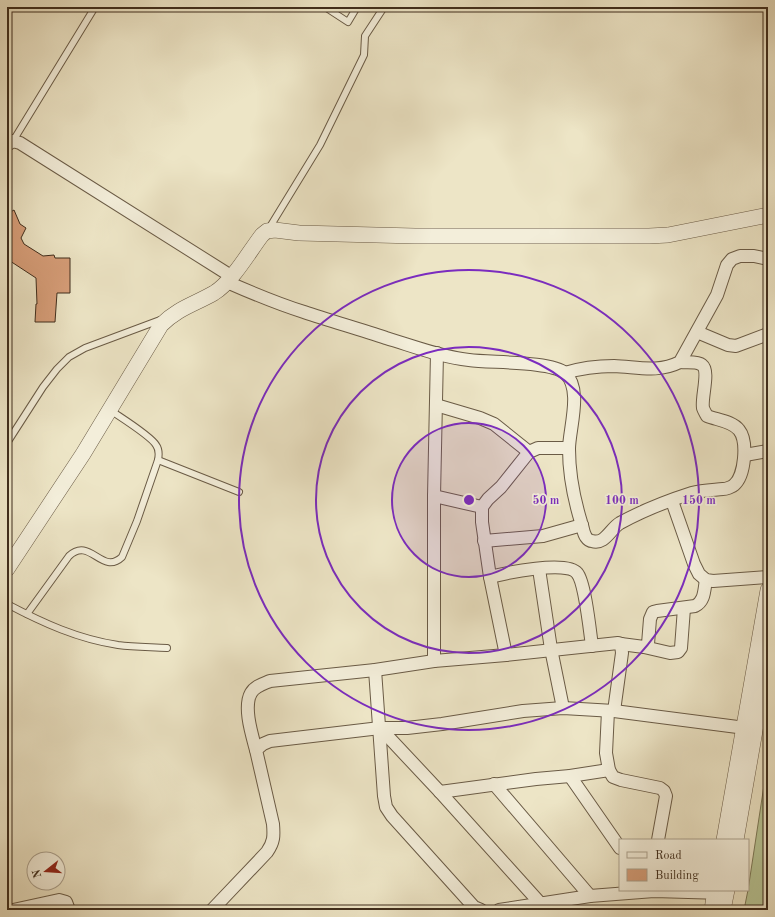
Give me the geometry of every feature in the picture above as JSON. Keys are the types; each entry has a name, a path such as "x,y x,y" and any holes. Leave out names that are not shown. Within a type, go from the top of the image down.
{"street":[{"path":"10,143 20,143 229,280 304,312 437,353 468,360 554,367 565,373 571,382 574,393 569,448 571,472 577,506 585,536 589,541 599,542 604,539 616,526 630,518 672,501 693,493 725,489 734,485 739,477 745,455 743,439 739,429 730,423 707,416 703,403 706,372 702,365 697,363 680,362"},
{"path":"7,569 110,410 123,386 161,325 169,316 215,292 229,280 262,235 267,231 275,230 299,233 415,236 649,236 682,233 768,215"},
{"path":"565,373 592,367 614,366 660,369 671,367 680,362 717,295 727,265 732,259 740,256 768,259"},
{"path":"697,332 728,345 736,346 768,334"},
{"path":"434,661 434,496 437,353"},
{"path":"436,405 480,418 494,424 529,452"},
{"path":"506,655 484,541 482,507 501,487 529,452 538,448 569,448"},
{"path":"745,455 768,451"},
{"path":"434,496 482,507"},
{"path":"672,501 694,564 699,574 706,580 713,581 768,577"},
{"path":"484,541 543,536 582,525"},
{"path":"490,577 519,571 560,567 570,568 577,573 580,579 592,646"},
{"path":"539,569 551,649 563,708"},
{"path":"644,647 648,644 650,619 654,612 700,604 703,599 706,580"},
{"path":"736,839 768,590"},
{"path":"212,910 267,852 272,844 274,835 273,824 249,722 248,706 251,693 259,685 270,681 375,670 434,661 618,643 670,653 678,652 681,648 684,608"},
{"path":"621,644 622,653 611,711 606,752 609,770 613,777 655,786 664,791 666,800 658,839"},
{"path":"724,839 768,656"},
{"path":"375,670 386,807 392,816 474,907 481,910"},
{"path":"256,750 263,744 270,741 380,728 407,728 523,711 563,708 611,711 750,728"},
{"path":"380,728 540,903"},
{"path":"440,792 609,770"},
{"path":"570,776 619,847"},
{"path":"494,784 590,896"},
{"path":"499,910 590,896 654,891 721,891"},
{"path":"712,910 721,891"},
{"path":"721,891 723,910"},
{"path":"14,910 32,908 59,900 66,902 69,910"}],"lane":[{"path":"10,143 95,7"},
{"path":"324,7 348,22 357,7"},
{"path":"267,231 320,145 364,55 366,36 384,7"},
{"path":"7,443 42,387 56,369 70,357 85,348 169,316"},
{"path":"27,614 73,551 80,549 86,550 100,559 112,563 118,561 122,557 137,521 158,460 159,452 156,444 148,437 110,410"},
{"path":"158,460 239,492"},
{"path":"7,604 64,632 119,645 167,648"}],"green space":[{"path":"768,759 768,910 744,910 749,891"}],"building":[{"path":"14,210 20,224 26,228 21,238 24,244 43,256 54,255 55,258 70,258 70,293 57,293 55,322 35,322 37,304 36,278 7,259 7,214"}]}
